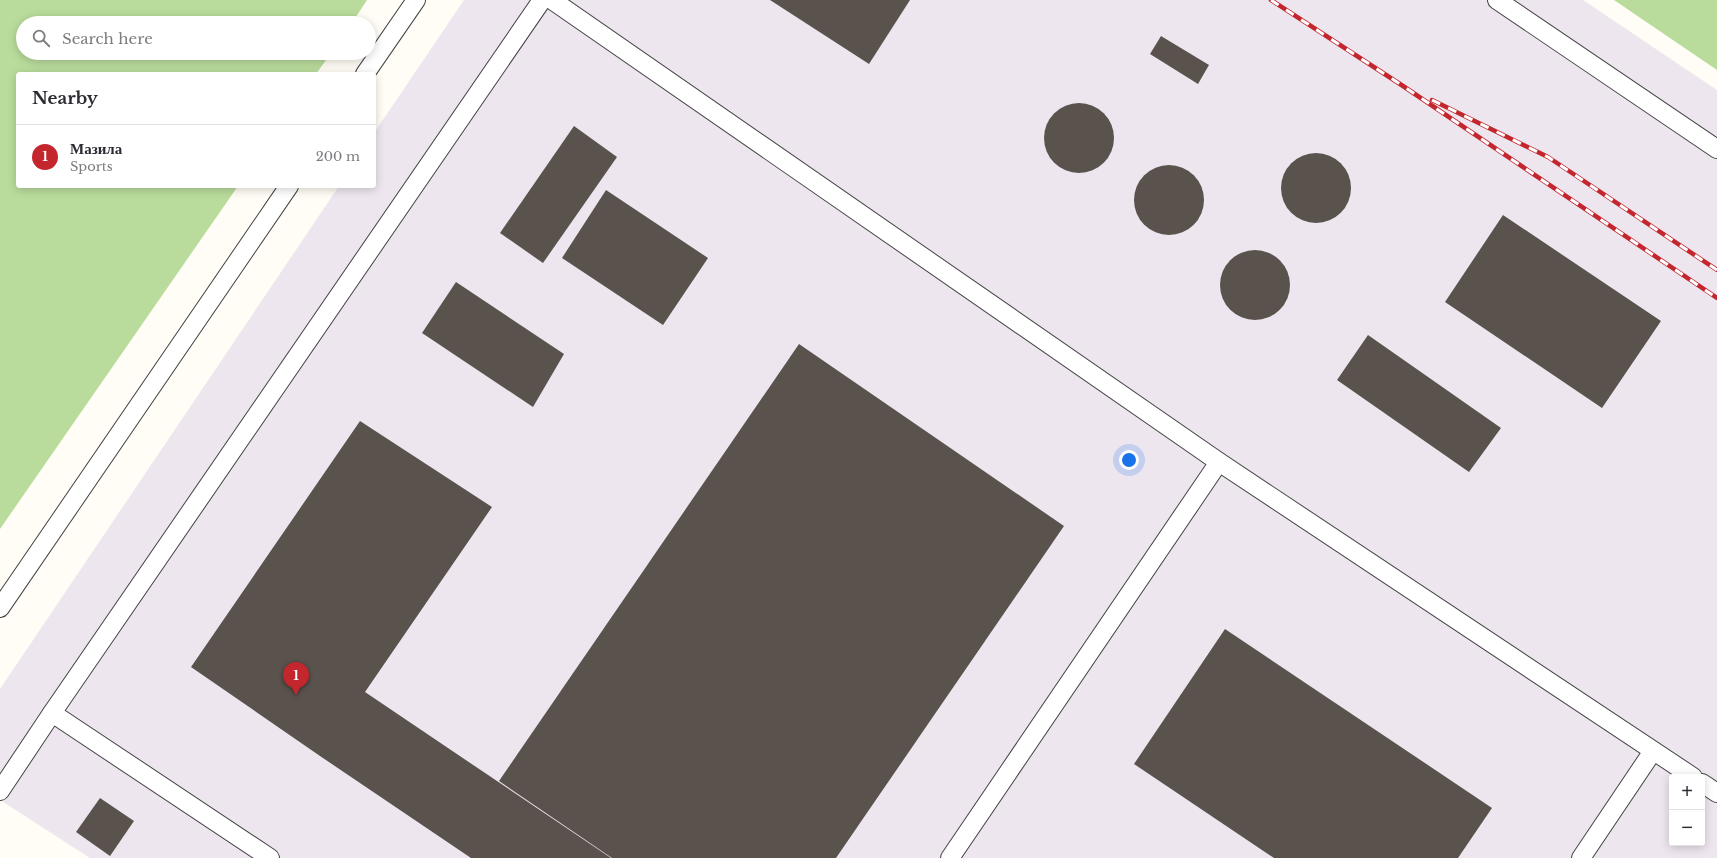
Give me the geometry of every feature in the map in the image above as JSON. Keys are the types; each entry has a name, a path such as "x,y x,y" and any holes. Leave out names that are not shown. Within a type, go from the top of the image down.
{"lane":[{"path":"376,58 416,0"},
{"path":"0,791 542,0"},
{"path":"552,0 1219,462 1689,774"},
{"path":"1497,0 1717,149"},
{"path":"366,72 375,60"},
{"path":"0,608 288,188"},
{"path":"950,858 1219,462"},
{"path":"52,713 270,858"},
{"path":"1581,858 1653,750"},
{"path":"1705,785 1717,793"}],"shaded area":[{"path":"464,0 1583,0 1717,90 1717,858 90,858 0,800 0,689 338,188 376,188 376,130"}],"green space":[{"path":"0,0 367,0 357,16 16,16 16,60 326,60 317,72 16,72 16,188 237,188 0,529"},
{"path":"1614,0 1717,0 1717,70"}],"building":[{"path":"770,0 910,0 869,64"},
{"path":"1161,36 1209,65 1198,84 1150,54"},
{"path":"1079,103 1092,106 1104,113 1111,125 1114,138 1111,151 1104,163 1092,170 1079,173 1066,170 1054,163 1047,151 1044,138 1047,125 1054,113 1066,106"},
{"path":"574,126 617,157 543,263 500,233"},
{"path":"1316,153 1329,156 1341,163 1348,175 1351,188 1348,201 1341,213 1329,220 1316,223 1303,220 1291,213 1284,201 1281,188 1284,175 1291,163 1303,156"},
{"path":"1169,165 1182,168 1194,175 1201,187 1204,200 1201,213 1194,225 1182,232 1169,235 1156,232 1144,225 1137,213 1134,200 1137,187 1144,175 1156,168"},
{"path":"606,190 708,258 663,325 562,258"},
{"path":"1503,215 1661,321 1602,408 1445,302"},
{"path":"1255,250 1268,253 1280,260 1287,272 1290,285 1287,298 1280,310 1268,317 1255,320 1242,317 1230,310 1223,298 1220,285 1223,272 1230,260 1242,253"},
{"path":"456,282 564,354 533,407 422,333"},
{"path":"1368,335 1501,428 1469,472 1337,380"},
{"path":"799,344 1064,526 836,858 612,858 499,781"},
{"path":"360,421 492,507 365,692 611,858 471,858 191,667"},
{"path":"1225,629 1492,808 1458,858 1274,858 1134,764"},
{"path":"100,798 134,821 110,856 76,832"}],"railway":[{"path":"1271,0 1403,86 1717,298"},
{"path":"1432,100 1548,157 1717,270"}],"place":[{"name":"Мазила","path":"296,695"}]}
